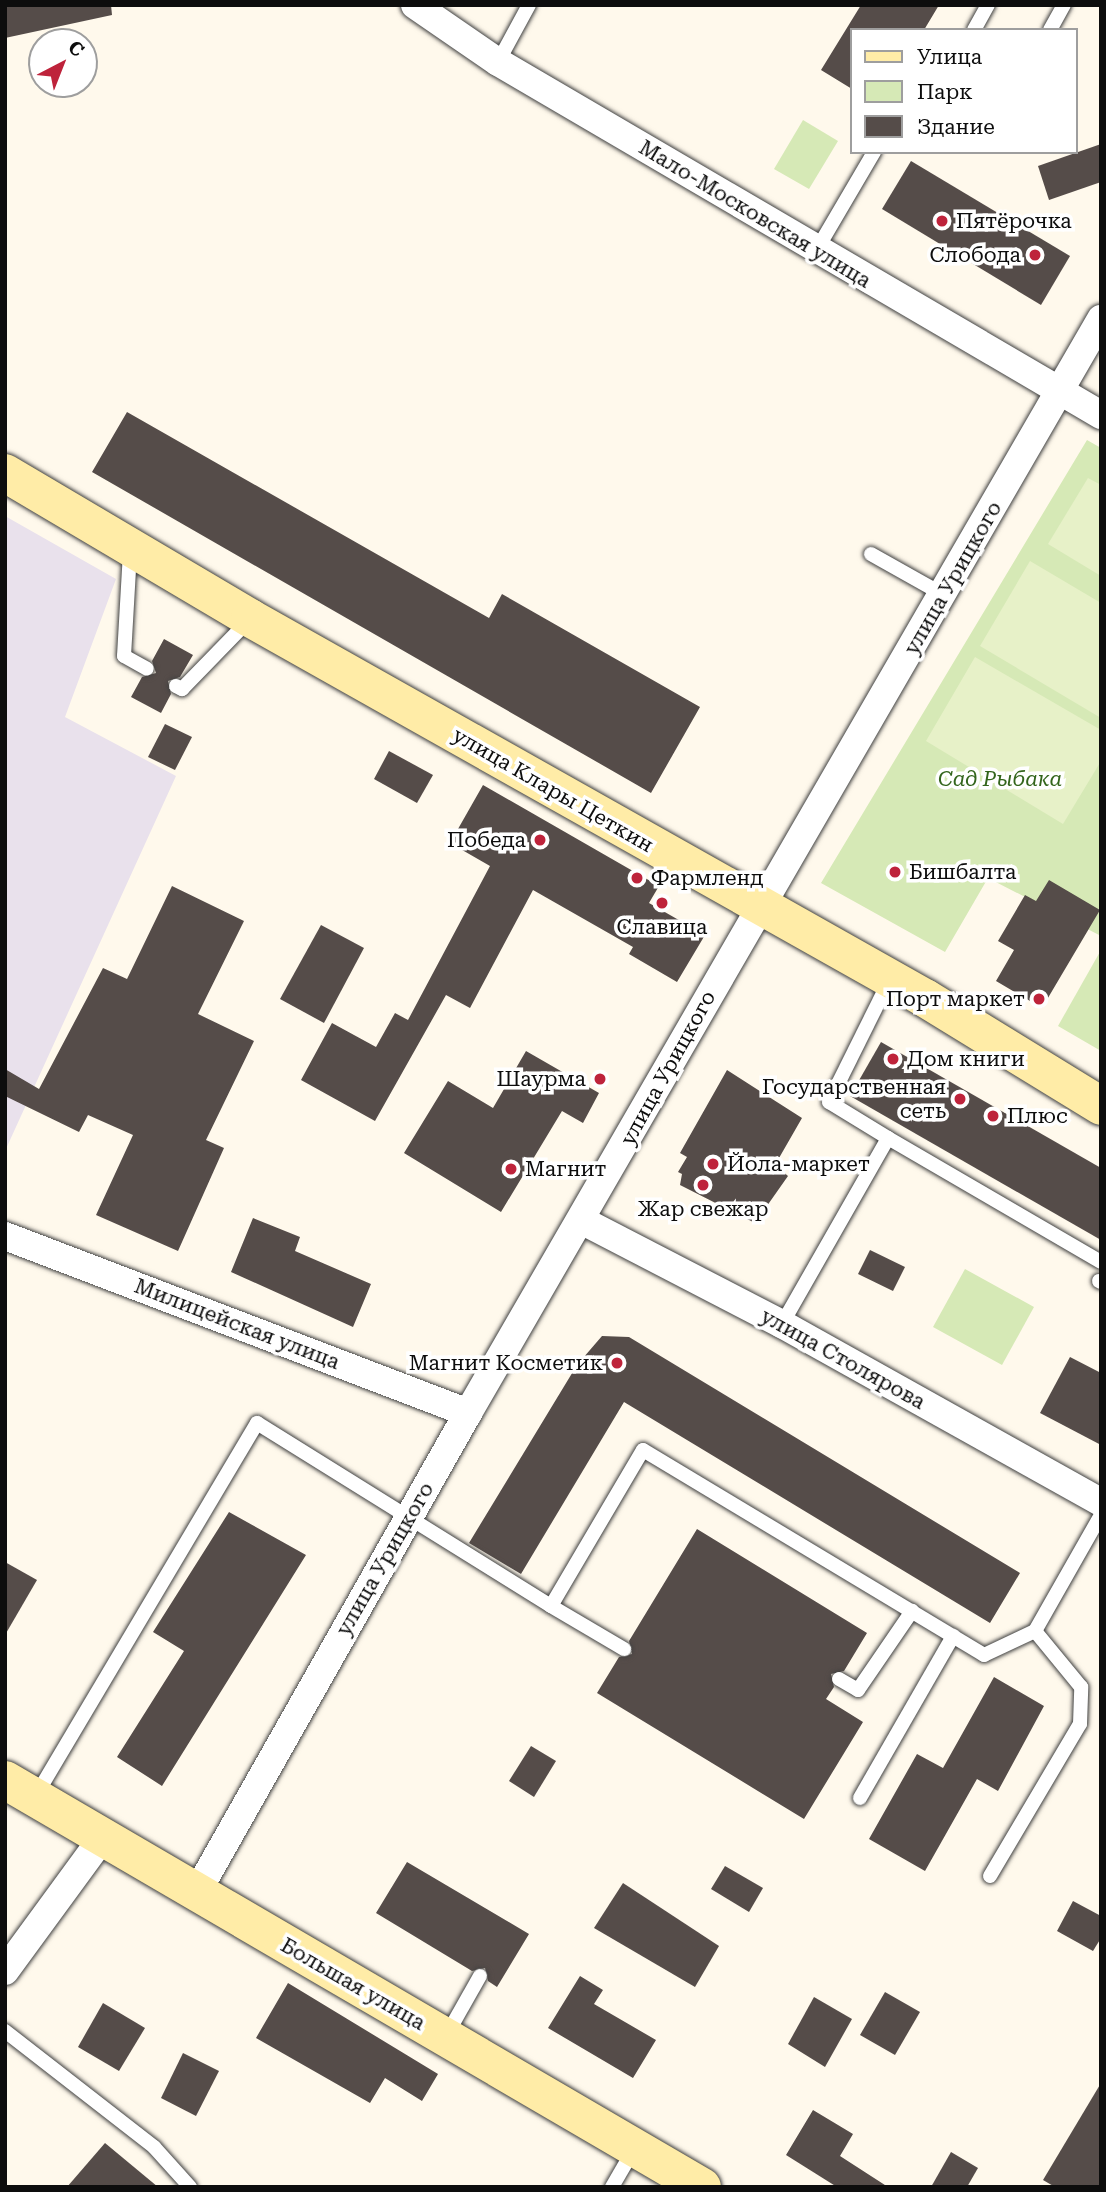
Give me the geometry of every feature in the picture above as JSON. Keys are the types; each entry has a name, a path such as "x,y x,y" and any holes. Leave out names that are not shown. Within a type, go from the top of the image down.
{"main road":[{"name":"улица Клары Цеткин","path":"5,473 250,618 890,979 1101,1106"},
{"name":"Большая улица","path":"20,1788 702,2187"}],"street":[{"name":"Мало-Московская улица","path":"415,5 498,62 816,251 1101,415"},
{"name":"улица Урицкого","path":"197,1892 408,1517 583,1221 760,908 1101,319"},
{"name":"улица Столярова","path":"583,1221 782,1324 1101,1502"},
{"name":"Милицейская улица","path":"5,1236 468,1413"},
{"path":"5,1971 103,1837"}],"lane":[{"path":"498,62 529,5"},
{"path":"975,28 988,5"},
{"path":"1051,28 1064,5"},
{"path":"816,251 873,154"},
{"path":"131,548 124,656 147,669"},
{"path":"871,554 944,594"},
{"path":"176,686 182,690 250,618"},
{"path":"890,979 829,1102 1101,1262"},
{"path":"782,1324 888,1138"},
{"path":"20,1788 257,1423 624,1649"},
{"path":"551,1606 643,1450 984,1655 1035,1631 1101,1515"},
{"path":"839,1679 858,1690 912,1611"},
{"path":"990,1877 1080,1724 1081,1687 1035,1631"},
{"path":"860,1798 953,1636"},
{"path":"445,2037 480,1976"},
{"path":"5,2031 154,2147 190,2187"},
{"path":"612,2187 635,2148"}],"shaded area":[{"path":"5,516 116,579 65,717 176,776 5,1151"}],"green space":[{"path":"803,120 838,141 809,189 774,169"},
{"name":"Сад Рыбака","path":"1087,440 1101,448 1101,936 988,878 945,952 821,883"},
{"path":"1088,478 1101,485 1101,576 1048,544"},
{"path":"1030,561 1101,603 1101,718 980,646"},
{"path":"975,657 1101,730 1101,761 1063,824 926,741"},
{"path":"1101,950 1101,1051 1058,1026"},
{"path":"965,1269 1034,1307 1002,1365 933,1327"}],"building":[{"path":"5,5 111,5 112,15 52,28 28,28 28,33 5,38"},
{"path":"861,5 939,5 925,28 850,28 850,88 821,70"},
{"path":"1101,144 1101,182 1049,200 1038,166"},
{"path":"911,161 1070,256 1041,305 882,209"},
{"path":"127,412 489,618 502,594 700,707 651,793 92,472"},
{"path":"164,639 193,655 180,677 168,681 171,694 161,713 131,697 142,677 156,673 152,661"},
{"path":"165,724 192,737 175,770 148,757"},
{"path":"389,751 433,775 417,803 374,779"},
{"path":"483,785 659,886 649,903 705,935 677,982 629,954 633,947 533,890 470,1008 446,995 375,1121 301,1080 332,1023 376,1047 395,1013 408,1020 490,866 450,843"},
{"path":"1049,880 1100,910 1042,1008 996,981 1014,950 998,941 1025,895 1036,901"},
{"path":"172,886 244,921 198,1014 254,1041 206,1140 224,1148 178,1251 96,1215 133,1135 88,1115 79,1132 5,1096 5,1069 39,1089 103,968 127,979"},
{"path":"321,925 364,948 324,1023 280,999"},
{"path":"881,1042 1101,1168 1101,1240 850,1096"},
{"path":"526,1051 599,1093 583,1123 562,1111 501,1212 404,1153 448,1081 493,1108"},
{"path":"727,1070 802,1118 775,1165 788,1176 755,1223 680,1185 682,1174 678,1172 687,1157 680,1153"},
{"path":"253,1218 300,1237 295,1251 371,1284 353,1327 231,1272"},
{"path":"870,1250 905,1267 893,1291 858,1274"},
{"path":"602,1336 629,1337 1020,1573 990,1623 624,1402 521,1574 469,1543 577,1365"},
{"path":"1070,1357 1101,1373 1101,1445 1040,1413"},
{"path":"229,1512 306,1555 162,1786 117,1757 184,1651 153,1632"},
{"path":"697,1529 867,1633 844,1671 831,1674 834,1687 826,1699 863,1722 804,1819 597,1693 619,1657 632,1654 629,1641"},
{"path":"5,1562 37,1580 5,1635"},
{"path":"994,1677 1044,1706 998,1791 977,1779 925,1871 869,1839 917,1754 943,1768"},
{"path":"531,1746 556,1761 534,1797 509,1781"},
{"path":"407,1862 529,1934 497,1987 488,1981 485,1968 472,1971 376,1913"},
{"path":"725,1866 763,1888 749,1912 711,1889"},
{"path":"623,1883 719,1946 695,1987 594,1928"},
{"path":"1073,1901 1101,1916 1101,1938 1093,1951 1057,1931"},
{"path":"580,1976 603,1990 594,2004 656,2040 633,2078 548,2028"},
{"path":"288,1983 438,2074 422,2101 385,2078 370,2103 256,2038"},
{"path":"885,1992 920,2012 895,2055 860,2035"},
{"path":"814,1997 852,2019 825,2067 788,2044"},
{"path":"103,2003 145,2028 119,2071 78,2047"},
{"path":"183,2053 219,2071 196,2116 161,2098"},
{"path":"1101,2083 1101,2187 1055,2187 1043,2180"},
{"path":"813,2110 853,2134 840,2156 888,2187 837,2187 786,2155"},
{"path":"105,2143 158,2187 67,2187"},
{"path":"951,2152 978,2168 967,2187 931,2187"}],"place":[{"name":"Пятёрочка","path":"942,221"},
{"name":"Слобода","path":"1035,255"},
{"name":"Победа","path":"540,840"},
{"name":"Бишбалта","path":"895,872"},
{"name":"Фармленд","path":"637,878"},
{"name":"Славица","path":"662,903"},
{"name":"Порт маркет","path":"1039,999"},
{"name":"Дом книги","path":"893,1059"},
{"name":"Шаурма","path":"600,1079"},
{"name":"Государственная сеть","path":"960,1099"},
{"name":"Плюс","path":"993,1116"},
{"name":"Йола-маркет","path":"713,1164"},
{"name":"Магнит","path":"511,1169"},
{"name":"Жар свежар","path":"703,1185"},
{"name":"Магнит Косметик","path":"617,1363"}]}
